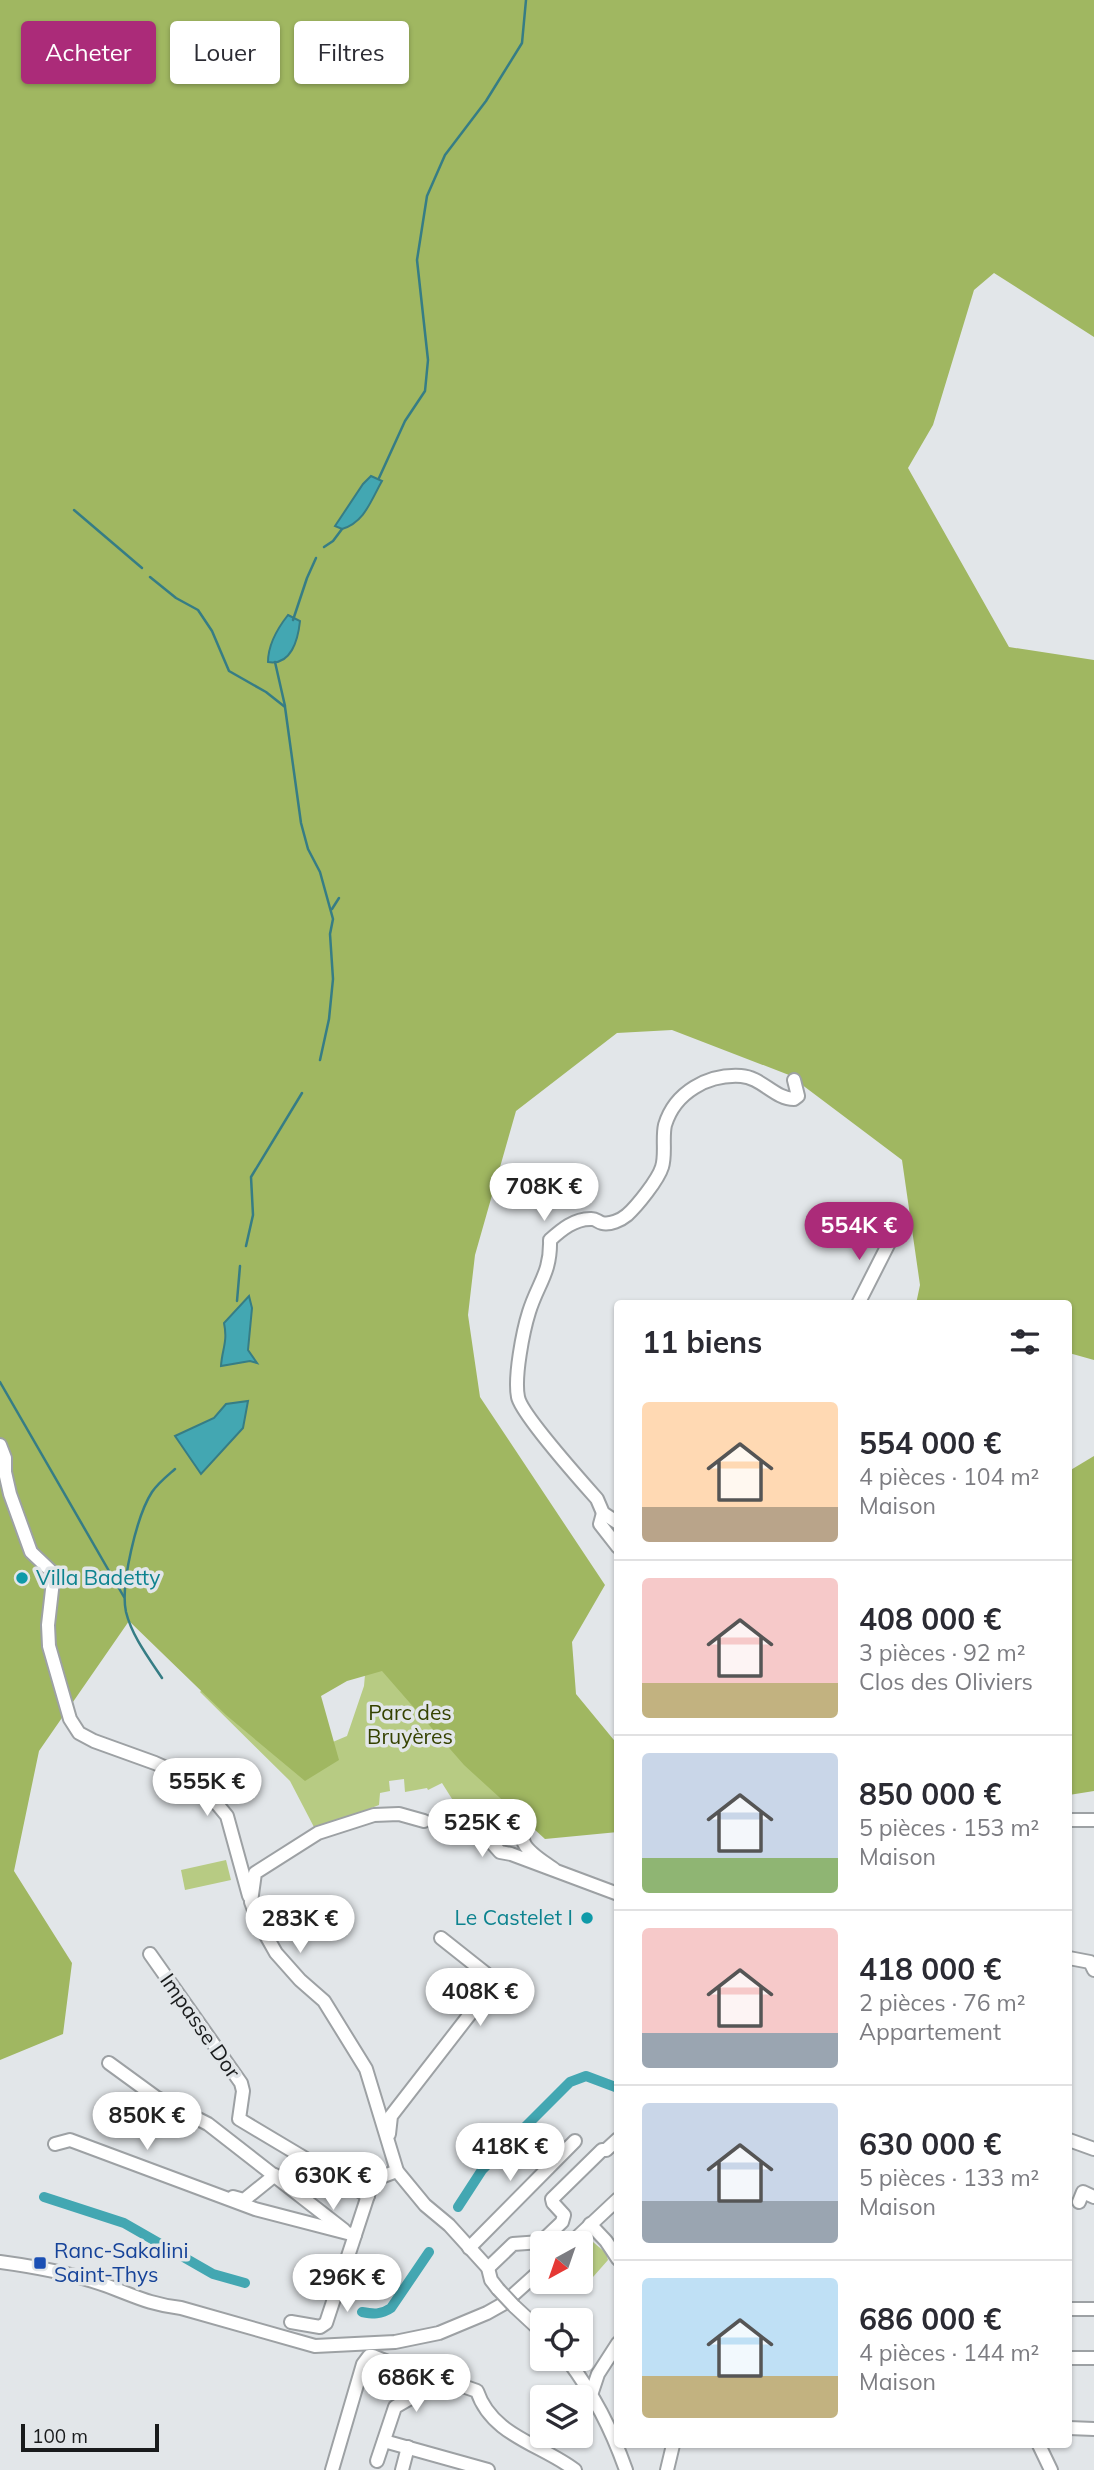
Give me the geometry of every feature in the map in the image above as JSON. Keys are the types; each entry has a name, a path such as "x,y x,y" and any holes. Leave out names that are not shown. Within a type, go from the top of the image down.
{"street":[{"path":"614,1520 603,1513 597,1499 528,1415 518,1398 523,1330 532,1302 545,1276 550,1259 550,1240 563,1228 579,1221 594,1219 602,1223 614,1222 625,1216 638,1202 664,1165 666,1124 690,1088 698,1083 741,1076 756,1080 787,1099 794,1100 798,1096 794,1080"},
{"path":"860,1300 892,1237"},
{"path":"0,1445 5,1458 10,1494 32,1552 51,1571 53,1581 48,1625 49,1646 70,1719 79,1733 169,1769 208,1793 227,1816 259,1923 276,1953 300,1980 324,2001 366,2068 397,2171 425,2205 449,2225 488,2269 491,2280 498,2289 530,2321"},
{"path":"603,1513 600,1524 614,1542"},
{"path":"251,1902 255,1873 318,1833 374,1815 399,1814 424,1821"},
{"path":"1072,1820 1094,1820"},
{"path":"555,1870 537,1858 524,1842 523,1830 518,1825 509,1821 497,1825 492,1831 492,1843 500,1852 614,1892"},
{"path":"511,1854 518,1851 524,1842"},
{"path":"388,2141 391,2116 494,1980 441,1938"},
{"name":"Impasse Dor","path":"150,1954 241,2083 243,2091 239,2119 368,2196"},
{"path":"1072,1959 1090,1962 1094,1970"},
{"path":"110,2063 157,2098 208,2124 351,2234"},
{"path":"55,2144 70,2140 236,2202 351,2234"},
{"path":"469,2248 575,2141"},
{"path":"1072,2141 1094,2149"},
{"path":"488,2269 513,2244 541,2242 562,2222 564,2215 552,2199 614,2143"},
{"path":"127,2156 244,2200 275,2175"},
{"path":"291,2322 320,2327 326,2323 351,2234 373,2180 397,2171"},
{"path":"1079,2202 1083,2192 1094,2197"},
{"path":"590,2231 614,2203"},
{"path":"588,2231 614,2213"},
{"path":"593,2227 614,2254"},
{"path":"0,2262 77,2278 117,2289 159,2306 181,2308 295,2342 326,2346 416,2339 461,2326 503,2304 530,2280"},
{"path":"1072,2309 1094,2310"},
{"path":"593,2389 598,2374 614,2349"},
{"path":"332,2470 363,2364 369,2356 435,2381 477,2391 487,2414 499,2425 575,2470"},
{"path":"1072,2358 1094,2358"},
{"path":"576,2371 587,2385"},
{"path":"377,2461 395,2407 435,2381"},
{"path":"593,2394 614,2440"},
{"path":"1072,2428 1094,2429"},
{"path":"384,2441 488,2470"},
{"path":"402,2470 408,2447"},
{"path":"617,2448 626,2470"},
{"path":"667,2470 672,2448"},
{"path":"1040,2448 1046,2470"},
{"path":"1041,2448 1051,2470"}],"green space":[{"path":"0,0 1094,0 1094,337 994,273 974,290 933,425 908,468 1009,647 1094,660 1094,1360 1072,1354 1072,1300 917,1300 920,1285 902,1160 789,1075 672,1030 617,1033 516,1111 475,1255 468,1315 480,1397 605,1585 572,1642 576,1694 614,1740 614,1832 545,1839 464,1765 382,1671 347,1681 321,1696 339,1760 305,1781 226,1715 129,1621 39,1751 14,1871 72,1963 63,2034 0,2060"},
{"path":"1094,1456 1094,1791 1072,1795 1072,1469"},
{"name":"Parc des Bruyères","path":"369,1629 534,1775 513,1813 465,1824 442,1783 428,1790 405,1792 404,1779 389,1781 390,1791 380,1793 379,1805 366,1810 359,1817 315,1829 290,1781 200,1692 225,1665 328,1744 347,1736 364,1686"},
{"path":"226,1860 231,1880 185,1890 181,1870"},
{"path":"593,2242 606,2253 608,2260 593,2277"}],"water":[{"path":"371,476 382,481 362,516 342,529 335,526 363,484"},
{"path":"288,615 300,621 295,643 288,656 276,662 268,662 274,637"},
{"path":"249,1296 252,1308 248,1350 257,1363 250,1361 221,1366 225,1340 224,1323"},
{"path":"248,1401 243,1428 201,1474 175,1436 214,1418 226,1404"}],"waterway":[{"path":"379,478 405,421 425,391 428,360 417,260 427,196 445,155 486,101 522,43 526,0"},
{"path":"74,510 142,568"},
{"path":"324,547 333,541 342,529"},
{"path":"293,620 316,558"},
{"path":"150,577 176,598 198,610 212,631 229,671 266,692 285,707 301,823 308,849 320,872 333,919 330,934 333,979 329,1019 320,1060"},
{"path":"275,662 285,706"},
{"path":"332,909 339,898"},
{"path":"246,1246 253,1215 251,1177 302,1093"},
{"path":"237,1301 240,1266"},
{"path":"0,1382 124,1597"},
{"path":"162,1678 132,1629 126,1612 125,1585 131,1550 146,1503 157,1486 175,1469"},
{"path":"458,2207 482,2170 570,2082 586,2076 614,2086"},
{"path":"44,2197 124,2223 213,2274 245,2283"},
{"path":"362,2312 377,2313 391,2308 429,2252"}],"place":[{"name":"Villa Badetty","path":"22,1578"},
{"name":"Le Castelet I","path":"587,1918"},
{"name":"Ranc-Sakalini Saint-Thys","path":"40,2263"}]}
